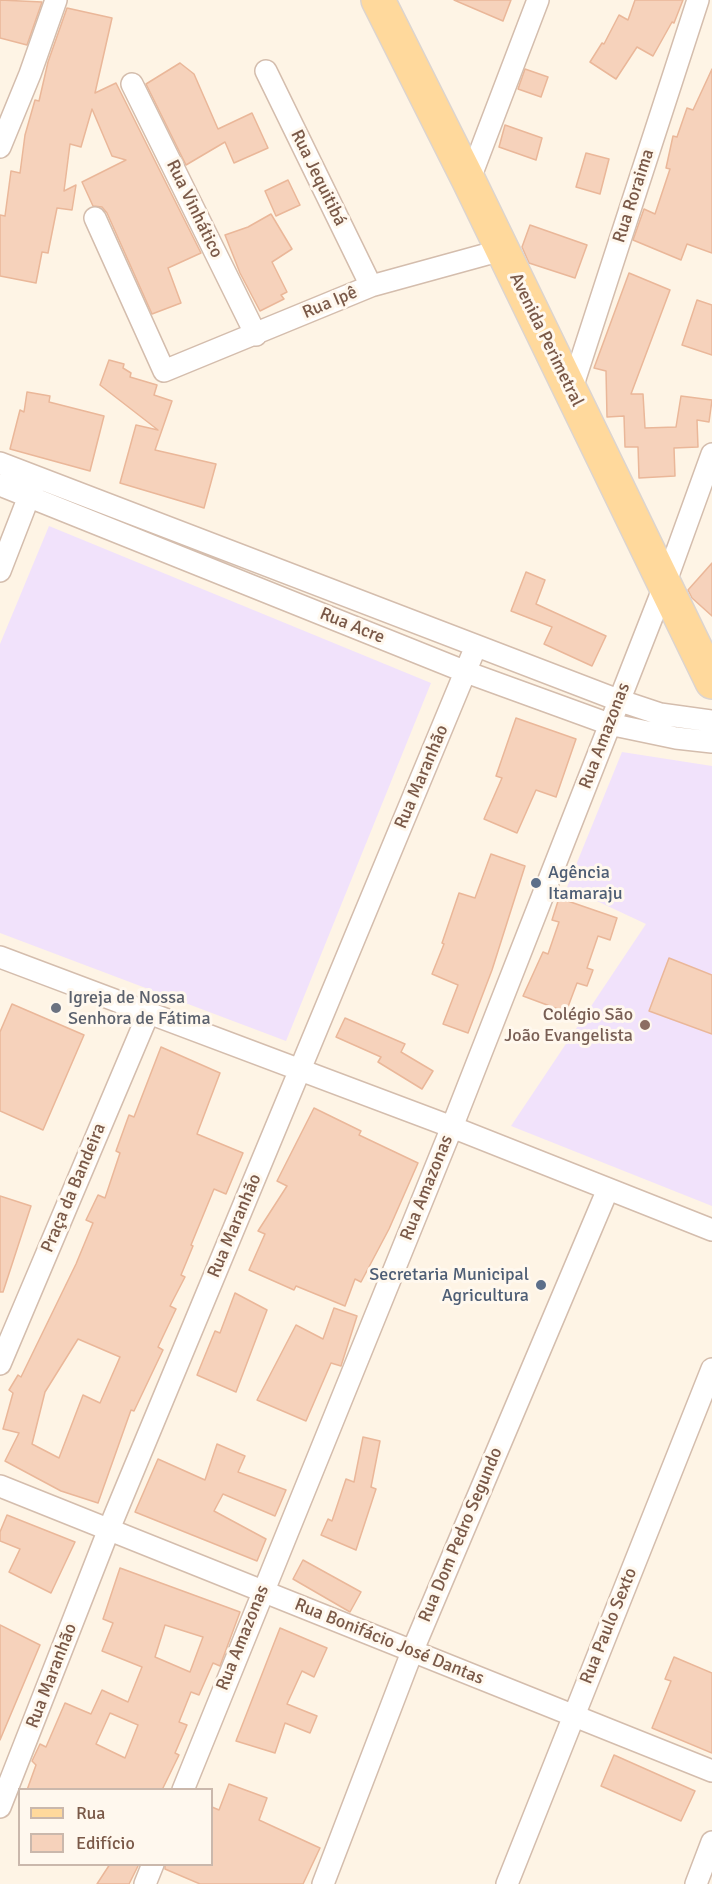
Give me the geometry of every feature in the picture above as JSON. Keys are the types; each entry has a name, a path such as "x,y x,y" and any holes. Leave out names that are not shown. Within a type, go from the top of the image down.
{"main road":[{"name":"Avenida Perimetral","path":"378,0 469,181 712,682"}],"street":[{"path":"0,147 30,74 56,0"},
{"path":"469,181 538,0"},
{"name":"Rua Roraima","path":"571,391 698,0"},
{"name":"Rua Jequitibá","path":"266,71 371,286"},
{"name":"Rua Vinhático","path":"132,84 256,335"},
{"name":"Rua Ipê","path":"95,218 164,371 371,286 502,250"},
{"name":"Rua Amazonas","path":"184,1788 262,1590 452,1127 665,584 712,454"},
{"name":"Rua Acre","path":"0,463 618,700 660,714 712,721"},
{"path":"0,571 36,477"},
{"name":"Rua Acre","path":"0,485 466,672 609,724 676,738 712,742"},
{"name":"Rua Maranhão","path":"0,1807 109,1529 476,646"},
{"path":"0,957 452,1127 712,1230"},
{"name":"Praça da Bandeira","path":"0,1364 149,1012"},
{"name":"Rua Dom Pedro Segundo","path":"323,1884 412,1652 608,1189"},
{"name":"Rua Paulo Sexto","path":"507,1884 712,1369"},
{"name":"Rua Bonifácio José Dantas","path":"0,1486 712,1771"},
{"path":"696,1884 712,1842"},
{"path":"145,1884 152,1866"}],"shaded area":[{"path":"49,526 431,683 286,1041 0,933 0,644"},
{"name":"Colégio São João Evangelista","path":"622,752 712,766 712,1206 511,1126 646,924 567,887"}],"building":[{"path":"0,0 42,2 27,45 0,38"},
{"path":"454,0 511,0 503,21"},
{"path":"635,0 683,0 674,23 672,22 653,56 637,47 616,79 590,62 602,43 604,44 619,15 628,20"},
{"path":"67,8 112,18 95,93 116,83 201,253 168,268 181,303 152,314 107,213 102,207 93,206 82,182 126,160 112,156 92,109 81,147 70,144 64,191 76,185 72,210 57,208 48,253 42,252 36,283 0,276 0,215 5,216 11,171 20,173 25,135 35,100 39,101 48,62"},
{"path":"180,63 194,74 218,129 252,113 268,148 234,163 225,142 186,165 146,84"},
{"path":"525,69 548,77 541,97 518,89"},
{"path":"712,69 712,253 687,244 681,260 633,240 644,209 655,214 670,169 666,168 673,136 677,137 687,108 693,110"},
{"path":"505,125 542,138 536,160 499,147"},
{"path":"586,153 609,159 600,194 576,187"},
{"path":"288,180 300,205 276,216 265,191"},
{"path":"271,214 292,249 272,262 287,292 281,295 284,299 260,311 240,273 225,235 248,227"},
{"path":"530,225 587,245 575,278 529,263 522,247"},
{"path":"629,273 670,290 631,394 643,394 645,428 676,427 681,396 712,400 709,422 697,420 698,447 674,448 675,476 639,478 638,447 625,447 624,416 607,417 606,371 594,368"},
{"path":"697,300 712,305 712,355 682,345"},
{"path":"109,360 124,364 123,368 131,373 130,377 157,385 154,395 172,401 155,450 216,464 204,508 120,483 136,425 158,430 100,385"},
{"path":"27,392 50,396 49,402 104,416 90,471 10,449 20,410 24,412"},
{"path":"712,563 712,616 692,598 688,590"},
{"path":"526,572 545,580 536,604 606,636 592,666 544,644 552,627 511,611"},
{"path":"516,718 576,739 556,797 536,790 517,833 484,819 502,778 496,776"},
{"path":"491,854 525,866 492,970 468,1033 443,1024 458,985 432,974 444,944 442,943 459,893 475,898"},
{"path":"559,898 617,918 610,940 598,936 587,968 593,970 587,986 577,983 566,1012 523,996 543,952 548,954 559,922 552,920"},
{"path":"669,958 712,975 712,1034 649,1011"},
{"path":"12,1004 84,1035 43,1130 0,1111 0,1032"},
{"path":"345,1018 405,1044 401,1052 433,1071 422,1089 378,1062 381,1057 336,1037"},
{"path":"161,1047 220,1073 197,1134 243,1153 226,1194 214,1189 181,1275 185,1277 170,1306 176,1309 158,1347 163,1350 134,1411 131,1410 98,1503 61,1491 5,1461 19,1433 3,1429 13,1393 9,1390 18,1375 21,1377 76,1264 93,1223 86,1220 98,1195 105,1198 120,1153 116,1151 129,1115 134,1117","holes":["78,1339 120,1357 100,1403 83,1395 59,1458 32,1444 45,1392"]},
{"path":"314,1108 361,1131 359,1135 418,1163 389,1229 361,1282 355,1279 345,1306 296,1286 294,1290 249,1270 265,1234 258,1231 287,1186 277,1181"},
{"path":"0,1196 31,1206 3,1292 0,1292"},
{"path":"235,1293 267,1310 236,1392 197,1375 215,1331 220,1333"},
{"path":"334,1308 357,1316 341,1366 331,1363 306,1421 257,1400 296,1325 323,1339"},
{"path":"363,1437 380,1441 371,1487 376,1489 356,1550 321,1535 328,1519 332,1521 346,1479 354,1482"},
{"path":"217,1444 245,1456 238,1472 286,1490 275,1516 223,1494 214,1511 266,1539 257,1561 135,1512 158,1459 205,1480"},
{"path":"7,1515 75,1542 51,1593 9,1572 20,1549 0,1541 0,1532"},
{"path":"303,1560 361,1592 350,1612 293,1579"},
{"path":"120,1568 240,1612 220,1666 213,1663 199,1695 191,1692 179,1722 187,1725 175,1753 179,1755 163,1788 28,1788 36,1765 32,1761 40,1744 46,1747 65,1703 91,1714 102,1690 128,1702 142,1667 102,1651 113,1623 103,1619","holes":["165,1625 203,1637 190,1672 155,1657","110,1713 138,1725 125,1758 96,1744"]},
{"path":"0,1625 40,1645 0,1740"},
{"path":"280,1628 327,1648 314,1677 302,1671 287,1704 317,1716 310,1733 285,1723 275,1753 236,1741"},
{"path":"674,1657 712,1673 712,1753 652,1728 671,1681 665,1679"},
{"path":"614,1755 695,1791 681,1821 601,1786"},
{"path":"229,1784 267,1798 259,1820 320,1848 303,1884 200,1884 165,1869 165,1866 213,1866 213,1807 219,1810"},
{"path":"109,1866 138,1866 129,1884 97,1884"}],"place":[{"name":"Agência Itamaraju","path":"536,883"},
{"name":"Igreja de Nossa Senhora de Fátima","path":"56,1008"},
{"name":"Colégio São João Evangelista","path":"645,1025"},
{"name":"Secretaria Municipal Agricultura","path":"541,1285"}]}
